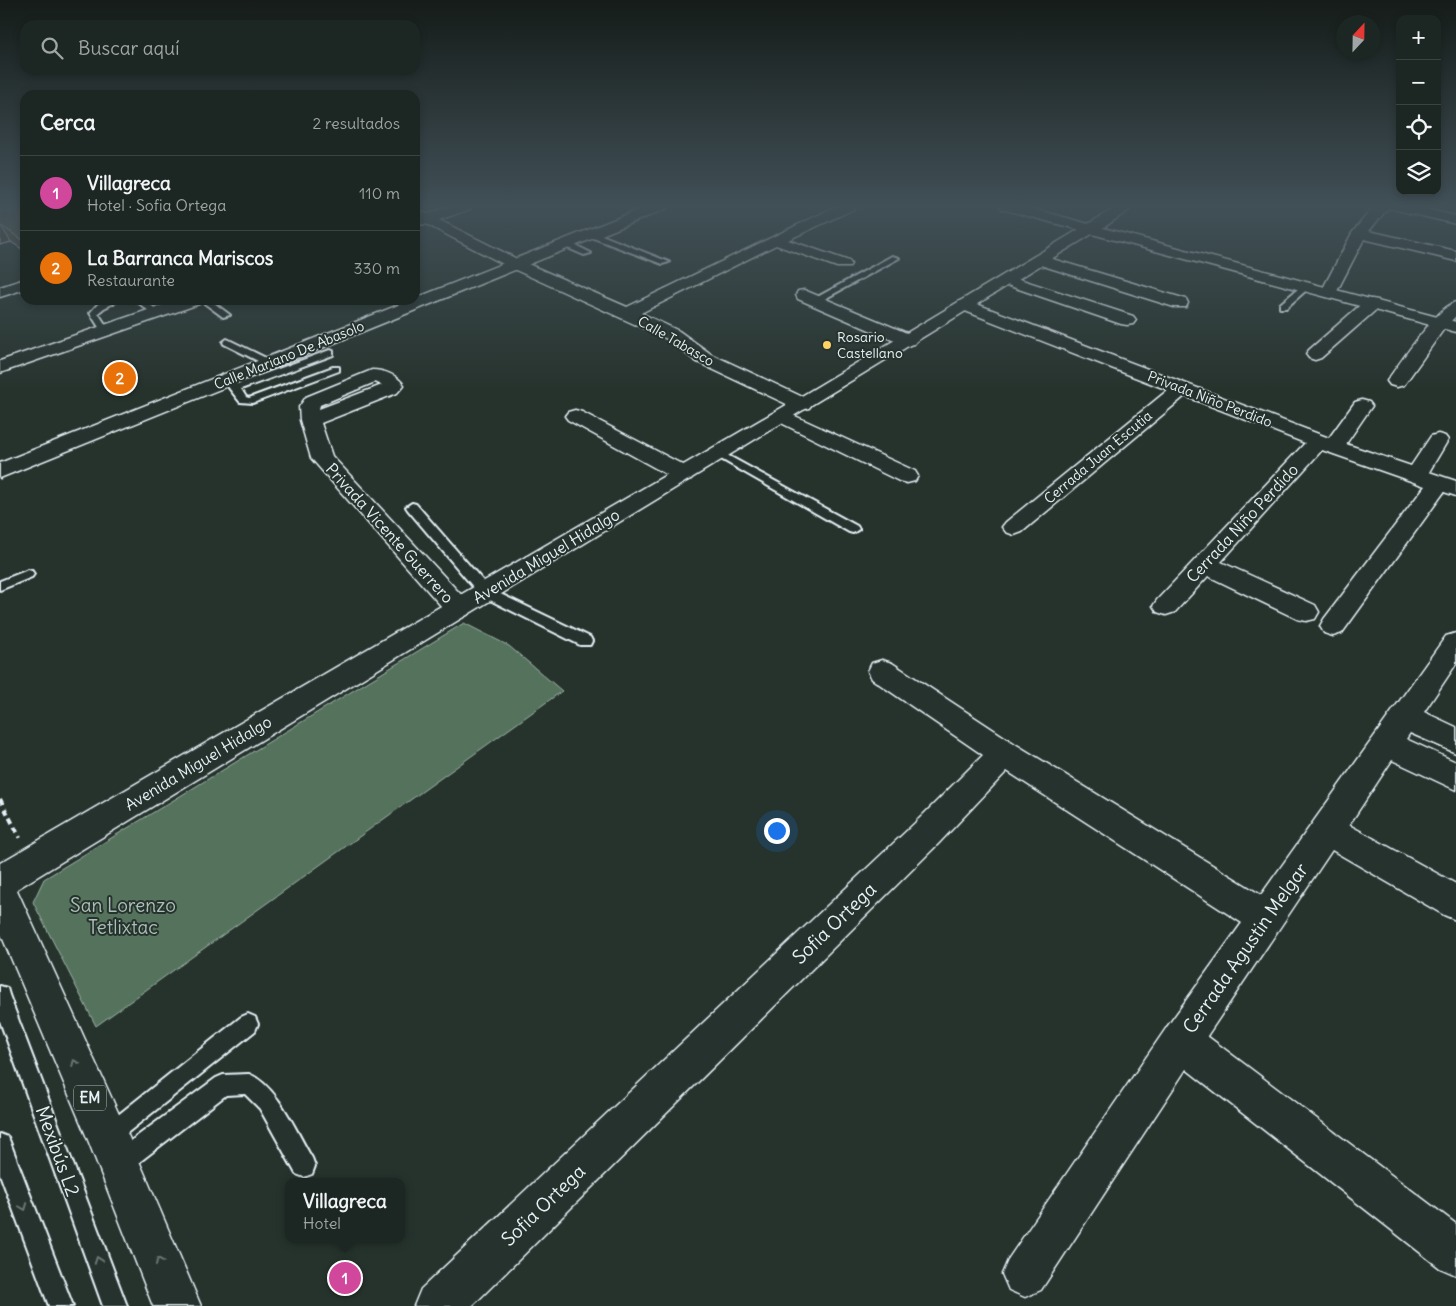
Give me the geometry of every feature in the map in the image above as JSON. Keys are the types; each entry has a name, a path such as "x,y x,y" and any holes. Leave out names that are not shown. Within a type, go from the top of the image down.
{"street":[{"name":"Calle Mariano De Abasolo","path":"420,302 508,267"},
{"name":"Calle Tabasco","path":"522,267 673,335 704,358 907,476"},
{"path":"627,313 720,267"},
{"name":"Avenida Miguel Hidalgo","path":"0,880 792,410 1029,267"},
{"path":"1063,267 1180,303"},
{"path":"1235,267 1448,324"},
{"path":"1329,292 1342,267"},
{"path":"1007,280 1127,320"},
{"path":"0,292 20,286"},
{"path":"810,297 908,340"},
{"path":"1315,354 1372,304"},
{"path":"0,367 178,305"},
{"name":"Calle Mariano De Abasolo","path":"0,471 231,384 269,363 413,305"},
{"name":"Privada Niño Perdido","path":"966,305 1326,444 1448,486"},
{"path":"1397,381 1448,324 1456,307"},
{"name":"Cerrada Juan Escutia","path":"1014,527 1182,388"},
{"name":"Cerrada Niño Perdido","path":"1166,606 1205,564 1362,406"},
{"path":"575,416 683,474"},
{"name":"Privada Vicente Guerrero","path":"310,420 322,458 458,608"},
{"path":"1416,475 1438,440"},
{"path":"1332,626 1448,486"},
{"path":"1205,564 1306,612"},
{"name":"Cerrada Agustin Melgar","path":"1454,648 1404,716 1181,1041 1456,1252"},
{"path":"882,671 1004,753 1266,918"},
{"path":"1404,716 1456,741"},
{"path":"1386,742 1456,777"},
{"name":"Sofia Ortega","path":"438,1306 927,833 1004,753"},
{"path":"1327,830 1456,903"},
{"name":"EM","path":"0,891 113,1150 177,1306"},
{"path":"1025,1274 1181,1041"}],"lane":[{"path":"810,297 876,267"},
{"path":"1283,306 1307,286"},
{"path":"104,305 94,313 105,330"},
{"path":"146,305 157,312"},
{"path":"211,305 226,315"},
{"path":"227,342 269,363"},
{"path":"330,354 231,384 243,400 250,401 336,369"},
{"path":"718,453 853,529"},
{"path":"412,507 485,592 584,641"},
{"path":"0,586 28,574"},
{"name":"Mexibús L2","path":"0,995 115,1306"},
{"path":"113,1150 248,1024"},
{"path":"113,1150 223,1085 249,1084 266,1102 304,1166"},
{"path":"0,1145 61,1306"}],"green space":[{"name":"San Lorenzo Tetlixtac","path":"464,623 509,646 562,691 96,1026 33,902 44,879"}],"place":[{"name":"Rosario Castellano","path":"827,345"},
{"name":"La Barranca Mariscos","path":"120,378"},
{"name":"Villagreca","path":"345,1278"}]}
